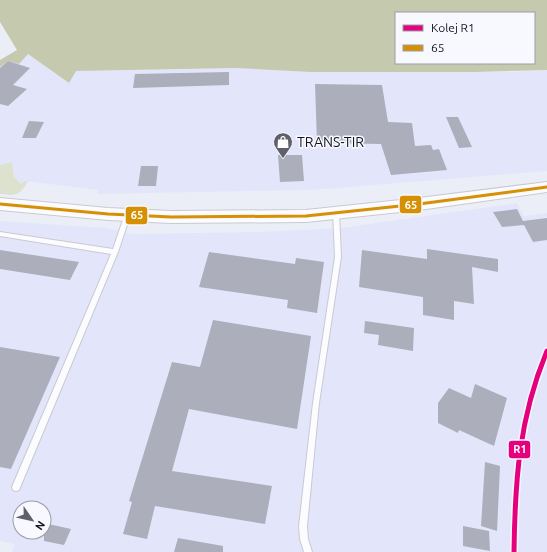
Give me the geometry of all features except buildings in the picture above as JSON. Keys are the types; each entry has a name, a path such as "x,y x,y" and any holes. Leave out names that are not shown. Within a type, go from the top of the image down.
{"street":[{"path":"0,204 127,216 306,216 547,188"}],"lane":[{"path":"308,552 304,539 303,526 316,404 338,257 336,212"},
{"path":"16,487 115,252 127,216"},
{"path":"0,234 115,252"}],"shaded area":[{"path":"28,54 69,83 75,71 235,68 310,72 512,72 547,70 547,171 312,190 97,194 98,190 25,181 21,185 14,177 12,162 0,165 0,67 8,61"},
{"path":"517,203 524,216 547,213 547,552 12,552 15,544 0,541 0,221 107,228 131,234 259,232 341,228"}],"green space":[{"path":"0,0 547,0 547,70 475,72 310,72 235,68 76,71 69,83 28,54 19,64 8,61 0,67 0,60 17,50 0,22"},
{"path":"12,162 14,177 21,184 28,181 22,190 17,194 0,194 0,165"}],"rail line":[{"name":"R1","path":"514,552 517,475 524,424 529,399 547,351"}],"transit line":[{"name":"65","path":"0,204 108,214 171,217 306,216 419,204 547,187"}],"place":[{"name":"TRANS-TIR","path":"283,159"}]}
